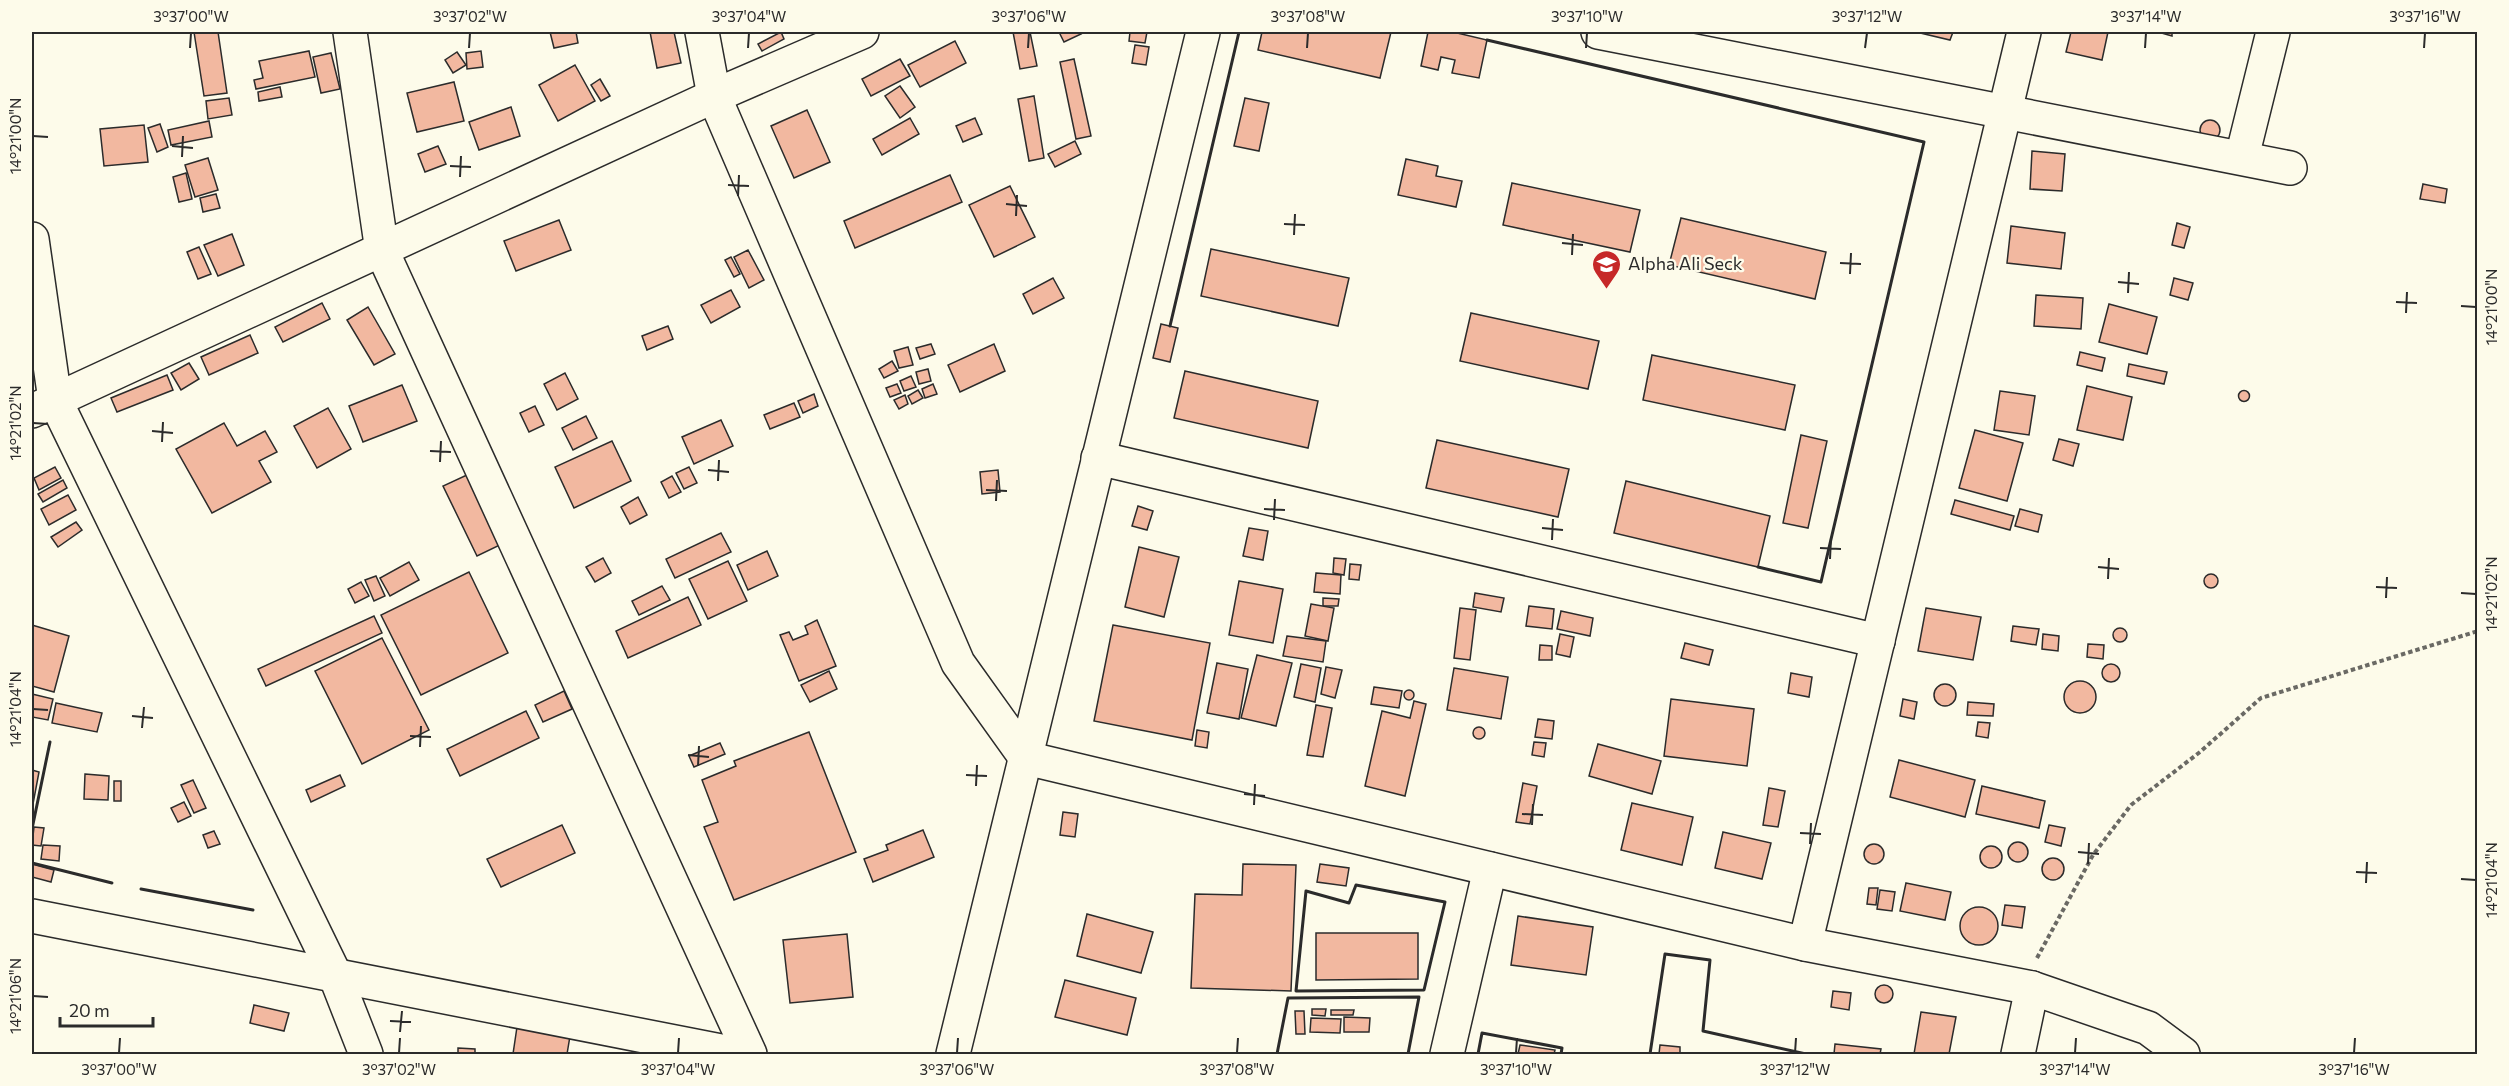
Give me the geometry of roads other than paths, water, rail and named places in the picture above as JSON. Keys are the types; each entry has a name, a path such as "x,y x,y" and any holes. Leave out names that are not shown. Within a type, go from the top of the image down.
{"street":[{"path":"350,32 382,250 750,1054"},
{"path":"702,32 714,96 958,663 1026,758 1805,944 2032,988 2148,1028 2183,1054"},
{"path":"43,406 714,96 862,32"},
{"path":"953,1054 1203,32"},
{"path":"1598,32 2290,168"},
{"path":"1805,944 2024,32"},
{"path":"2242,157 2273,32"},
{"path":"32,239 43,406 335,975 366,1054"},
{"path":"1098,458 1878,641"},
{"path":"1447,1054 1490,869"},
{"path":"32,916 736,1054"},
{"path":"2018,1054 2032,988"}],"place":[{"name":"Alpha Ali Seck","path":"1607,290"}]}
